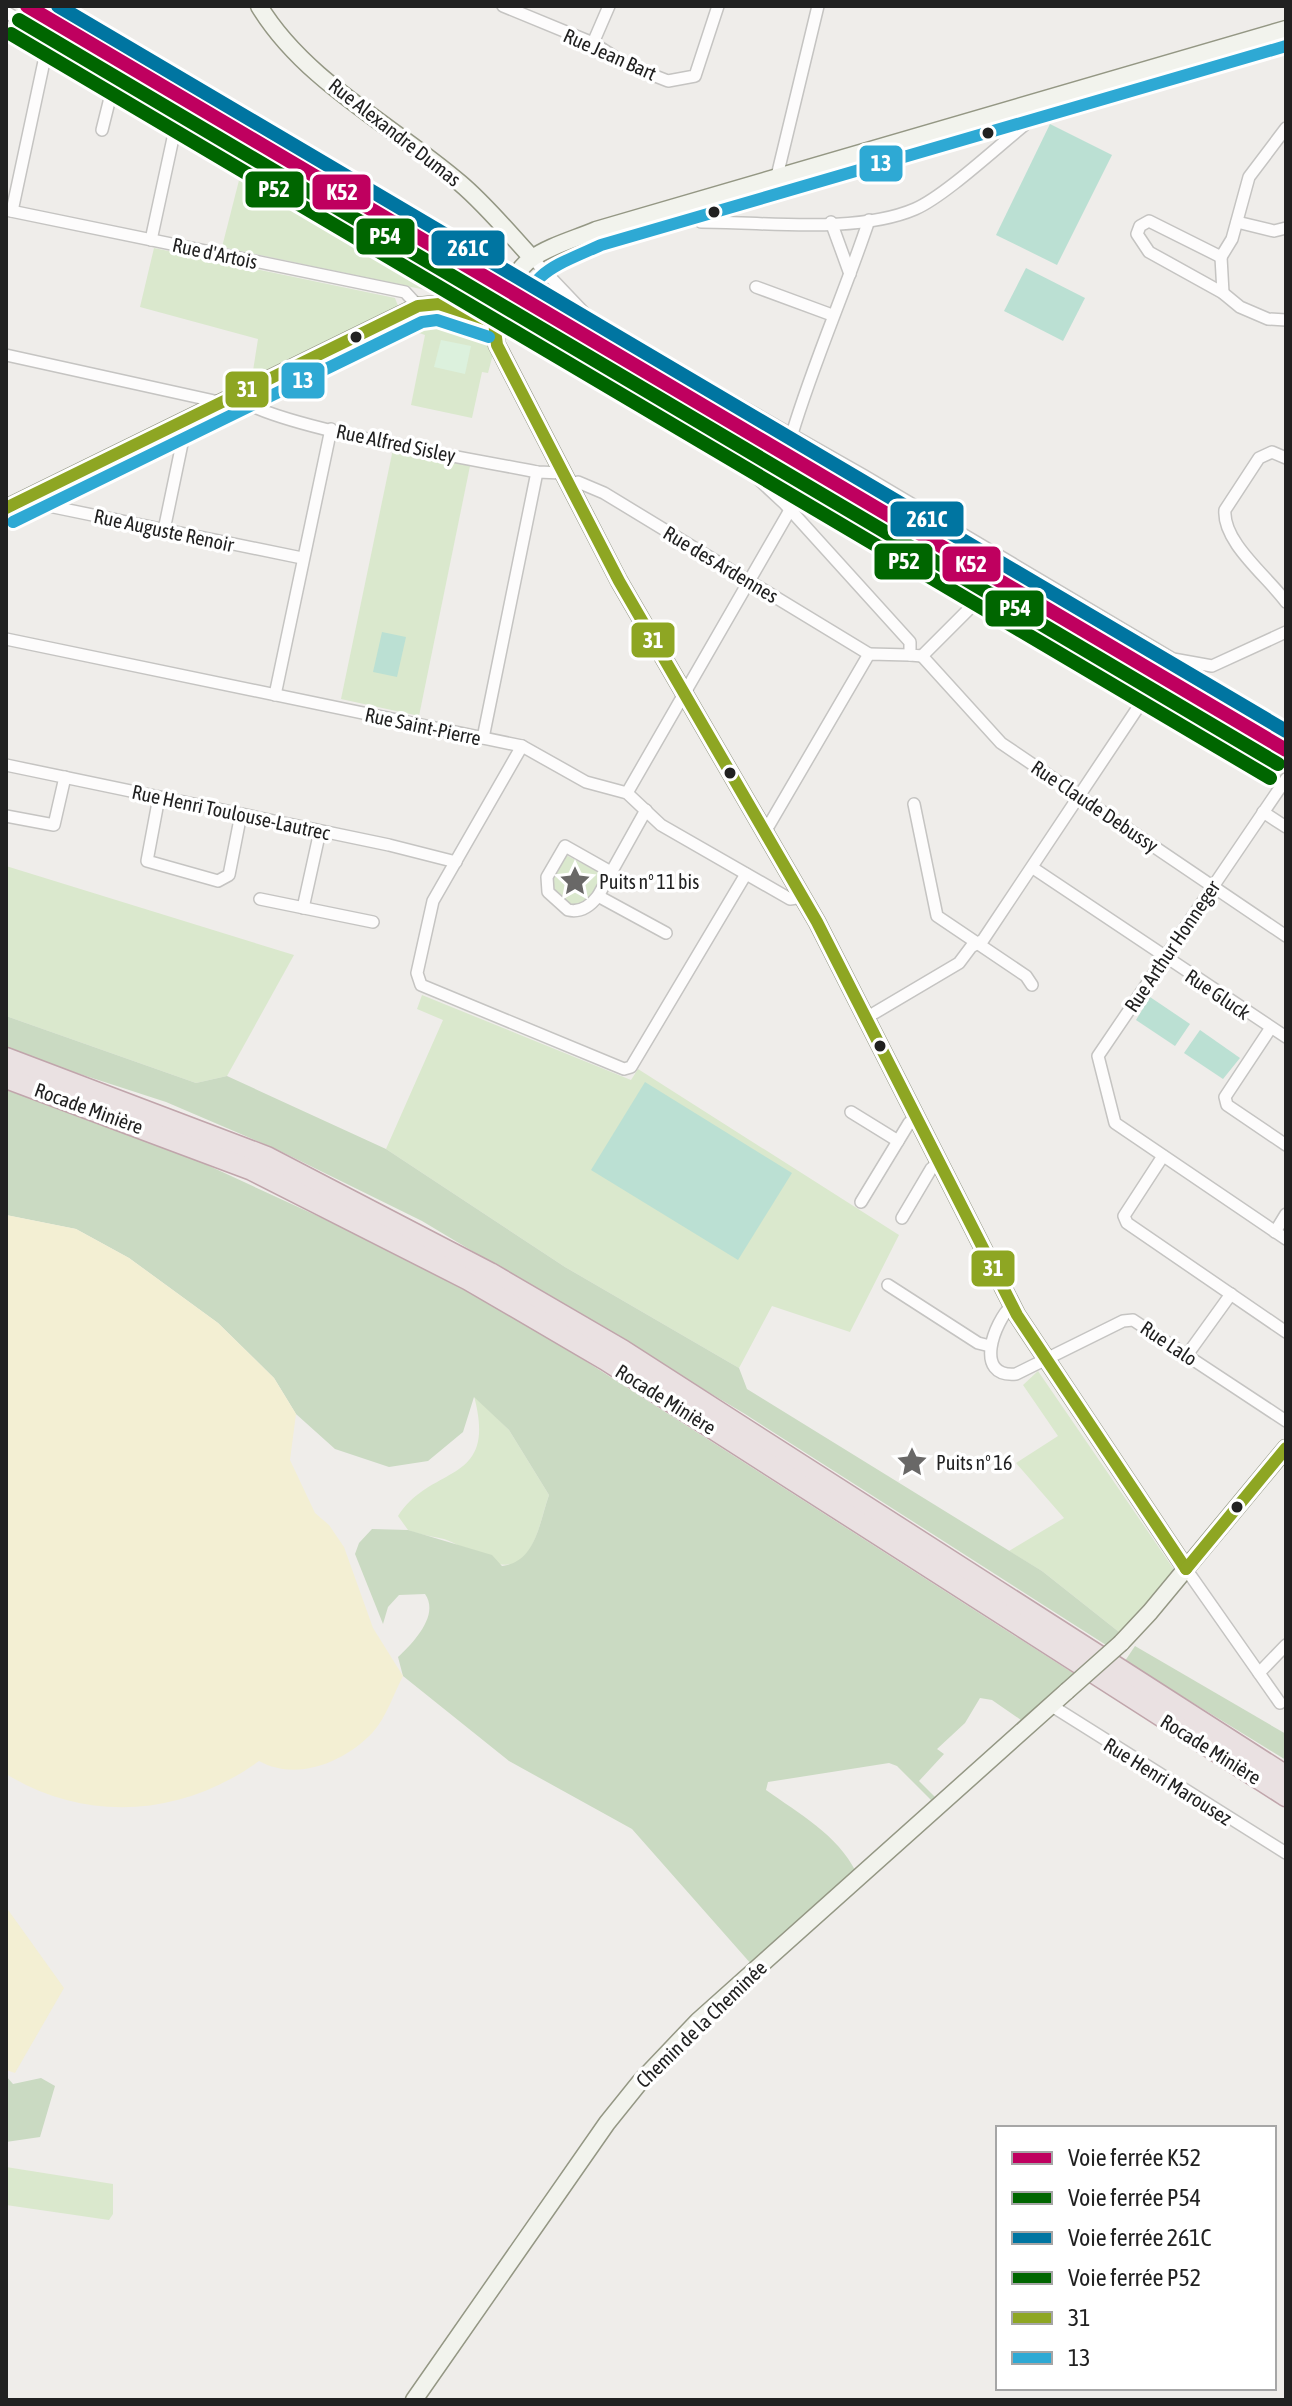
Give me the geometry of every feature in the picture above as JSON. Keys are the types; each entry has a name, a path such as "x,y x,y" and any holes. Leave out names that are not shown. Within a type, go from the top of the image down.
{"highway":[{"name":"Rocade Minière","path":"6,1058 267,1157 490,1273 622,1350 1286,1776"},
{"name":"Rocade Minière","path":"6,1078 252,1170 469,1280 619,1369 1286,1796"}],"street":[{"name":"Rue Alexandre Dumas","path":"259,6 277,31 313,69 462,184 532,258"},
{"name":"Rue Jean Bart","path":"503,6 593,43 627,65 668,81 695,76 718,6"},
{"path":"593,43 609,6"},
{"path":"777,176 818,6"},
{"path":"6,12 241,155"},
{"path":"1280,1703 1045,1360 1012,1305 803,897 684,693 566,479 497,345 494,322 509,290 532,258 596,230 1286,29"},
{"path":"9,210 49,38"},
{"path":"102,130 115,78"},
{"path":"698,200 701,222 869,220 916,209 1027,123 1033,104"},
{"path":"151,240 178,115"},
{"path":"1223,293 1221,257 1237,222 1249,177 1286,128"},
{"name":"Rue d'Artois","path":"9,210 405,292 418,306"},
{"path":"792,434 832,315 851,275 869,220"},
{"path":"1221,257 1149,221 1140,226 1137,234 1149,252 1223,293 1240,307 1268,319 1286,320"},
{"path":"831,222 851,275"},
{"path":"1237,222 1274,231 1286,228"},
{"path":"532,258 593,322 792,434 1173,659 1212,666 1286,632"},
{"path":"756,287 832,315"},
{"path":"6,507 418,306 439,304 494,322"},
{"name":"Rue Claude Debussy","path":"494,322 573,352 697,422 790,510 910,642 916,655 995,737 1286,936"},
{"name":"Rue Alfred Sisley","path":"6,355 227,398 250,408 331,429 566,479"},
{"path":"164,530 189,417 187,392"},
{"path":"275,695 331,429"},
{"path":"1286,458 1272,452 1259,458 1225,510 1224,517 1227,528 1286,602"},
{"path":"483,738 537,472"},
{"name":"Rue des Ardennes","path":"566,479 604,493 869,654"},
{"name":"Rue Auguste Renoir","path":"29,496 39,504 302,558"},
{"path":"627,793 790,510"},
{"path":"765,832 869,654 916,655 979,599 992,595 1149,691 1033,868 978,944 959,963 866,1018"},
{"name":"Rue Saint-Pierre","path":"6,639 522,746 586,782 627,793 661,825 790,899 803,897"},
{"path":"522,746 433,901 417,973 421,985 624,1069 631,1067 746,874"},
{"name":"Rue Henri Toulouse-Lautrec","path":"6,765 456,862"},
{"path":"6,816 51,825 56,822 65,777"},
{"name":"Rue Arthur Honneger","path":"1163,1156 1115,1123 1098,1056 1286,779"},
{"path":"159,797 147,861 218,881 229,875 241,814"},
{"path":"914,804 935,912 1026,976 1032,985"},
{"path":"611,872 565,846 547,877 551,898 568,910 587,907 598,896 646,810"},
{"path":"1263,812 1286,827"},
{"path":"303,908 320,831"},
{"name":"Rue Gluck","path":"1033,868 1286,1037"},
{"path":"598,896 666,933"},
{"path":"260,899 373,922"},
{"path":"1270,1029 1225,1097 1227,1105 1286,1145"},
{"path":"851,1112 898,1141"},
{"path":"861,1202 898,1141 916,1118"},
{"path":"1286,1239 1163,1156 1124,1216 1127,1223 1286,1332"},
{"path":"902,1218 931,1169 939,1162"},
{"path":"1275,1232 1286,1214"},
{"path":"888,1285 978,1343 990,1346"},
{"path":"1187,1355 1231,1294"},
{"path":"1012,1305 999,1318 990,1346 998,1370 1006,1375 1045,1360"},
{"name":"Rue Lalo","path":"1045,1360 1128,1320 1138,1322 1286,1421"},
{"name":"Chemin de la Cheminée","path":"414,2400 607,2123 640,2082 698,2021 1129,1635 1286,1448"},
{"path":"1259,1673 1286,1645"},
{"name":"Rue Henri Marousez","path":"1052,1706 1286,1853"}],"green space":[{"path":"1050,124 1112,155 1057,265 996,235"},
{"path":"247,149 462,274 454,296 222,247"},
{"path":"154,248 395,298 398,306 252,377 258,339 140,307"},
{"path":"1026,268 1085,298 1063,341 1004,311"},
{"path":"421,325 485,339 493,354 488,373 482,372 472,418 411,405 425,335 419,333"},
{"path":"441,340 471,346 465,374 434,367"},
{"path":"393,449 470,466 419,716 341,699"},
{"path":"382,632 406,637 397,677 373,672"},
{"path":"566,855 604,875 589,898 579,904 565,904 553,884 554,875"},
{"path":"6,866 294,955 227,1076 196,1083 6,1016"},
{"path":"422,995 631,1080 638,1069 899,1235 850,1332 772,1306 739,1368 565,1267 386,1149 443,1020 417,1009"},
{"path":"1150,997 1190,1024 1175,1046 1136,1020"},
{"path":"6,1016 196,1083 227,1076 386,1149 565,1267 739,1368 747,1389 1042,1571 1119,1632 1106,1645 745,1414 422,1221 278,1150 166,1102 6,1050"},
{"path":"1200,1030 1240,1058 1223,1079 1184,1053"},
{"path":"645,1082 792,1173 738,1260 591,1170"},
{"path":"6,1090 155,1141 385,1247 512,1314 1076,1675 1021,1720 992,1700 980,1698 965,1723 937,1749 944,1754 919,1781 937,1799 934,1803 897,1766 889,1763 768,1782 766,1790 828,1836 856,1872 752,1965 632,1829 509,1761 403,1676 398,1657 423,1628 429,1602 425,1594 399,1595 388,1607 383,1624 355,1554 359,1543 372,1529 408,1530 492,1555 502,1566 522,1557 539,1529 549,1495 509,1430 474,1397 463,1432 428,1461 389,1467 335,1449 296,1414 274,1378 218,1323 129,1258 76,1229 6,1215"},
{"path":"1038,1371 1175,1571 1119,1632 1042,1571 1009,1551 1064,1518 1016,1463 1058,1436 1023,1385"},
{"path":"474,1396 509,1430 549,1495 531,1547 518,1561 508,1565 487,1560 444,1539 408,1530 398,1516 412,1499 469,1460 477,1445 479,1425"},
{"path":"1135,1646 1286,1734 1286,1760 1125,1661"},
{"path":"6,2076 13,2084 41,2078 55,2086 40,2137 6,2142"},
{"path":"6,2167 113,2184 113,2214 109,2220 6,2205"}],"sand":[{"path":"6,1215 76,1229 129,1258 218,1323 274,1378 296,1414 290,1460 315,1513 329,1525 344,1547 373,1628 403,1676 378,1726 349,1752 320,1766 304,1769 289,1770 259,1761 199,1793 135,1807 69,1801 37,1790 6,1774"},
{"path":"6,1907 64,1988 15,2073 6,2070"}],"rail line":[{"name":"K52","path":"27,6 1286,750"},
{"name":"261C","path":"58,6 1286,731"},
{"name":"P54","path":"19,20 1278,764"},
{"name":"P52","path":"11,34 1270,778"}],"transit line":[{"name":"13","path":"508,329 527,294 544,274 601,245 1286,46"},
{"name":"31","path":"6,508 418,306 439,304 494,322"},
{"name":"13","path":"13,522 422,322 437,320 489,337"},
{"name":"31","path":"494,322 497,345 619,581 817,922 1017,1315 1186,1569"},
{"name":"31","path":"1186,1569 1286,1448"}],"place":[{"name":"Puits n° 11 bis","path":"575,881"},
{"name":"Puits n° 16","path":"912,1462"}]}
